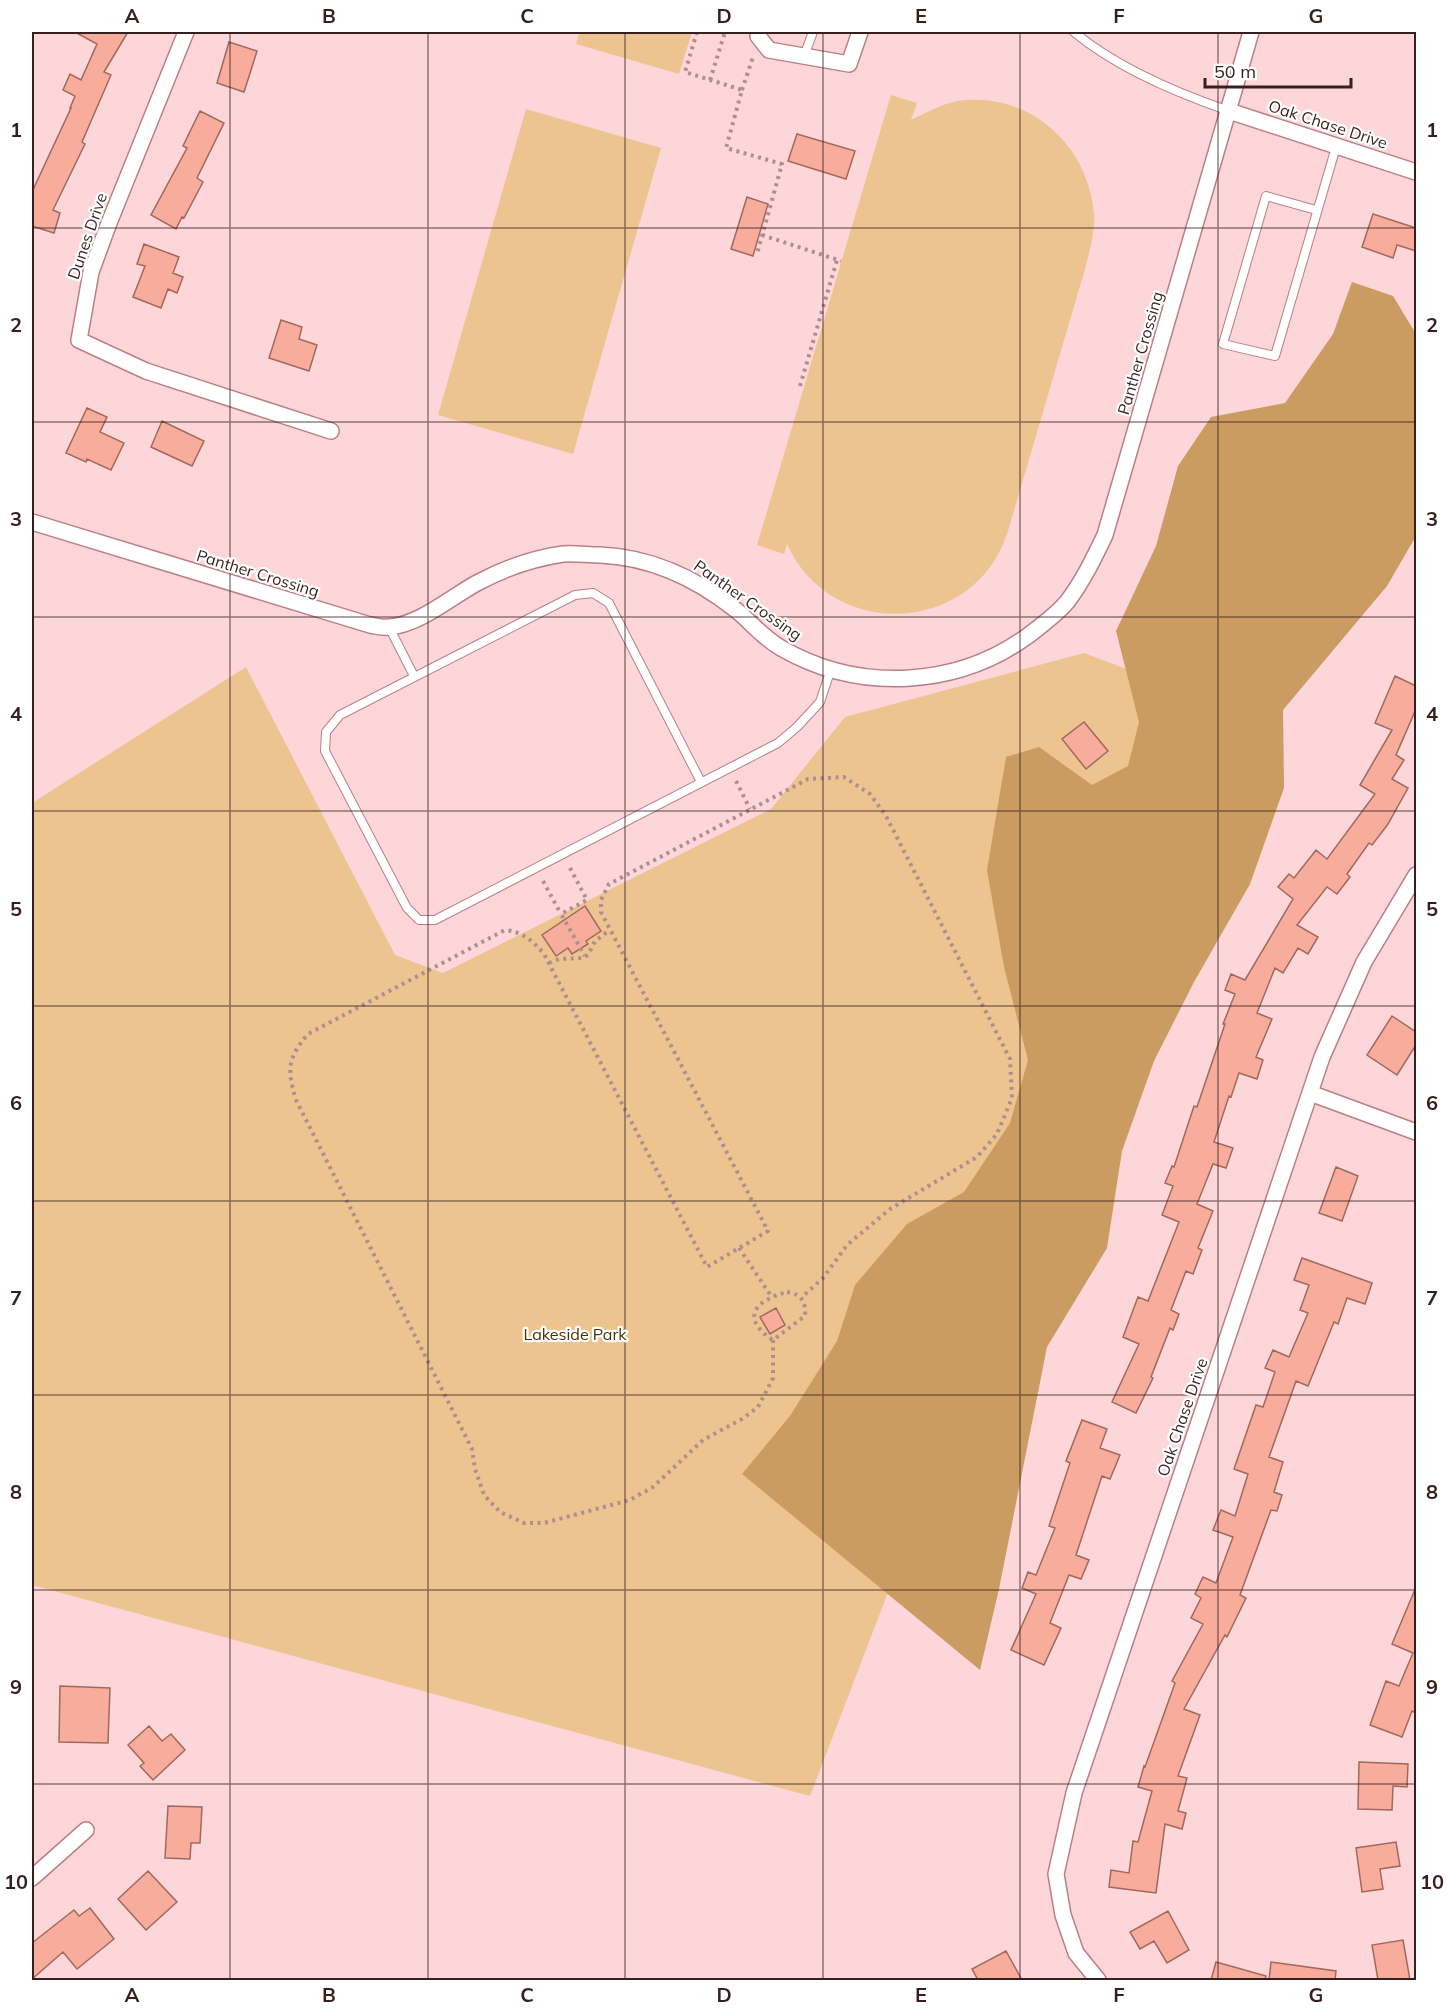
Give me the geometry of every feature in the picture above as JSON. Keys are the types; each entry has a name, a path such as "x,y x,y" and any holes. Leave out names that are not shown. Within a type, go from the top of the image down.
{"street":[{"name":"Dunes Drive","path":"186,32 91,272 79,340 146,371 331,431"},
{"path":"759,35 769,50 849,64 860,32"},
{"name":"Panther Crossing","path":"32,522 353,621 389,627 428,613 478,582 509,568 564,554 604,555 641,561 677,573 738,611 759,633 781,648 831,669 859,677 889,679 949,674 980,664 1010,649 1066,603 1088,570 1105,535 1251,32"},
{"name":"Oak Chase Drive","path":"1229,111 1416,172"},
{"name":"Oak Chase Drive","path":"1098,1980 1076,1953 1063,1915 1056,1874 1074,1794 1310,1093 1338,1019 1364,962 1416,875"},
{"path":"1310,1093 1416,1132"},
{"path":"32,1878 86,1830"}],"lane":[{"path":"804,56 813,32"},
{"path":"1074,32 1140,74 1185,96 1229,111"},
{"path":"1316,210 1266,196 1223,344 1275,356 1336,147"},
{"path":"701,782 609,603 593,593 575,595 414,676 340,715 326,732 325,751 407,908 419,920 435,920 778,743 797,727 820,702 831,669"},
{"path":"389,627 414,676"}],"path":[{"path":"697,32 685,72 742,90"},
{"path":"710,80 725,32"},
{"path":"757,254 782,164 726,148 759,35"},
{"path":"762,235 839,260 800,386"},
{"path":"773,1340 773,1378 758,1407 742,1419 703,1440 653,1487 630,1500 544,1523 524,1523 500,1512 484,1495 475,1469 472,1449 296,1100 289,1074 296,1049 308,1034 505,930 516,931 532,940 549,963 707,1267 768,1231 610,930 601,912 601,900 609,884 808,779 844,777 870,794 886,816 1010,1059 1012,1098 997,1134 977,1157 890,1209 847,1245 823,1278 802,1297"},
{"path":"736,782 750,809"},
{"path":"561,914 587,900 570,868"},
{"path":"543,881 585,956"},
{"path":"549,963 555,959 582,958 588,955 595,941 610,930"},
{"path":"739,1248 771,1296"},
{"path":"788,1292 796,1293 802,1297 806,1308 805,1316 773,1340 760,1332 754,1314 759,1306 771,1296 788,1292"}],"green space":[{"path":"580,32 692,32 679,74 576,44"},
{"path":"891,95 917,103 911,120 940,106 958,101 984,100 1008,105 1031,114 1051,128 1081,166 1090,190 1094,215 1093,236 1085,269 1008,531 991,565 966,591 936,607 902,614 868,611 836,598 808,576 787,544 784,554 757,545"},
{"path":"526,109 661,148 573,454 438,415"},
{"name":"Lakeside Park","path":"1084,653 1227,707 810,1796 32,1585 32,803 246,667 395,955 443,973 771,809 845,717"}],"shaded area":[{"path":"1352,282 1393,296 1416,334 1416,536 1387,586 1283,710 1284,788 1250,884 1194,982 1154,1061 1122,1151 1107,1248 1047,1347 999,1589 980,1670 742,1474 790,1416 837,1341 855,1285 907,1224 964,1192 1010,1123 1028,1060 1004,967 987,870 1006,757 1039,747 1092,785 1128,766 1139,722 1116,631 1156,546 1178,466 1211,417 1285,403 1333,334"}],"building":[{"path":"75,32 128,32 104,72 111,75 82,142 85,144 53,210 60,213 54,233 32,226 32,192 75,96 63,90 70,74 81,80 97,44"},
{"path":"229,42 257,51 244,92 217,83"},
{"path":"200,111 224,123 197,178 203,182 176,229 151,215 187,148 183,146"},
{"path":"797,134 855,151 846,179 788,161"},
{"path":"747,197 768,204 753,256 731,249"},
{"path":"1373,214 1416,228 1416,251 1397,245 1393,258 1362,247"},
{"path":"144,244 179,257 173,273 183,277 177,293 168,289 161,308 133,297 145,266 137,264"},
{"path":"281,320 302,327 299,339 317,345 309,371 269,358"},
{"path":"87,408 107,417 100,432 124,443 111,470 87,459 86,462 66,453"},
{"path":"162,421 204,441 192,466 151,447"},
{"path":"1395,676 1416,686 1416,709 1396,755 1404,760 1392,779 1408,788 1388,824 1372,845 1369,843 1347,874 1350,877 1337,894 1327,887 1297,925 1318,937 1308,954 1298,948 1283,973 1275,968 1257,1013 1272,1019 1256,1057 1263,1060 1257,1079 1239,1073 1231,1097 1229,1096 1214,1142 1233,1148 1226,1168 1213,1164 1197,1204 1213,1211 1198,1248 1202,1250 1193,1274 1186,1271 1171,1310 1179,1314 1173,1330 1170,1328 1151,1377 1153,1378 1136,1413 1112,1402 1139,1344 1123,1337 1138,1297 1148,1301 1179,1222 1162,1215 1173,1186 1165,1183 1172,1166 1174,1167 1194,1106 1197,1107 1225,1024 1223,1024 1235,994 1225,990 1231,974 1245,980 1293,899 1278,887 1289,874 1294,878 1316,850 1327,859 1375,794 1360,785 1392,730 1375,723"},
{"path":"1084,722 1108,751 1086,769 1062,739"},
{"path":"585,906 601,931 586,941 588,944 572,954 568,948 556,956 542,935"},
{"path":"1392,1016 1416,1032 1416,1045 1397,1075 1367,1055"},
{"path":"1336,1167 1358,1176 1342,1221 1319,1213"},
{"path":"1302,1258 1372,1283 1365,1304 1347,1298 1338,1324 1334,1322 1308,1386 1296,1381 1269,1457 1283,1462 1274,1492 1282,1495 1277,1511 1271,1510 1240,1595 1246,1598 1227,1637 1225,1635 1184,1709 1200,1715 1178,1776 1187,1778 1178,1811 1186,1813 1182,1829 1165,1824 1156,1893 1109,1887 1111,1870 1129,1873 1133,1841 1138,1842 1152,1791 1138,1787 1144,1766 1175,1683 1172,1681 1203,1624 1191,1618 1201,1598 1195,1594 1203,1577 1216,1583 1233,1537 1213,1530 1221,1510 1235,1516 1248,1474 1234,1469 1256,1405 1263,1407 1275,1372 1265,1368 1273,1350 1289,1357 1308,1313 1300,1310 1309,1285 1294,1280"},
{"path":"776,1308 785,1325 770,1334 760,1317"},
{"path":"1082,1420 1107,1429 1100,1448 1120,1455 1110,1479 1102,1476 1076,1555 1089,1560 1081,1579 1069,1575 1050,1623 1061,1628 1044,1665 1011,1650 1036,1594 1022,1588 1028,1572 1036,1575 1055,1528 1049,1526 1070,1463 1066,1461"},
{"path":"1416,1587 1416,1713 1412,1711 1402,1737 1370,1725 1386,1681 1399,1686 1413,1653 1392,1644"},
{"path":"60,1686 110,1688 108,1743 59,1742"},
{"path":"149,1726 162,1741 171,1734 185,1750 153,1780 140,1766 144,1763 128,1745"},
{"path":"1359,1762 1408,1764 1407,1787 1393,1786 1392,1810 1358,1809"},
{"path":"168,1806 202,1807 200,1843 191,1843 190,1859 165,1858"},
{"path":"1396,1842 1400,1866 1380,1869 1383,1889 1362,1892 1356,1848"},
{"path":"148,1871 177,1902 146,1930 118,1899"},
{"path":"90,1908 114,1939 77,1969 63,1952 32,1979 32,1943 74,1910 79,1916"},
{"path":"1168,1911 1189,1950 1167,1963 1154,1941 1140,1949 1130,1932"},
{"path":"1403,1940 1410,1980 1378,1980 1372,1945"},
{"path":"1006,1951 1022,1980 978,1980 972,1969"},
{"path":"1216,1962 1266,1976 1265,1980 1211,1980"},
{"path":"1271,1962 1336,1971 1335,1980 1269,1980"}]}
